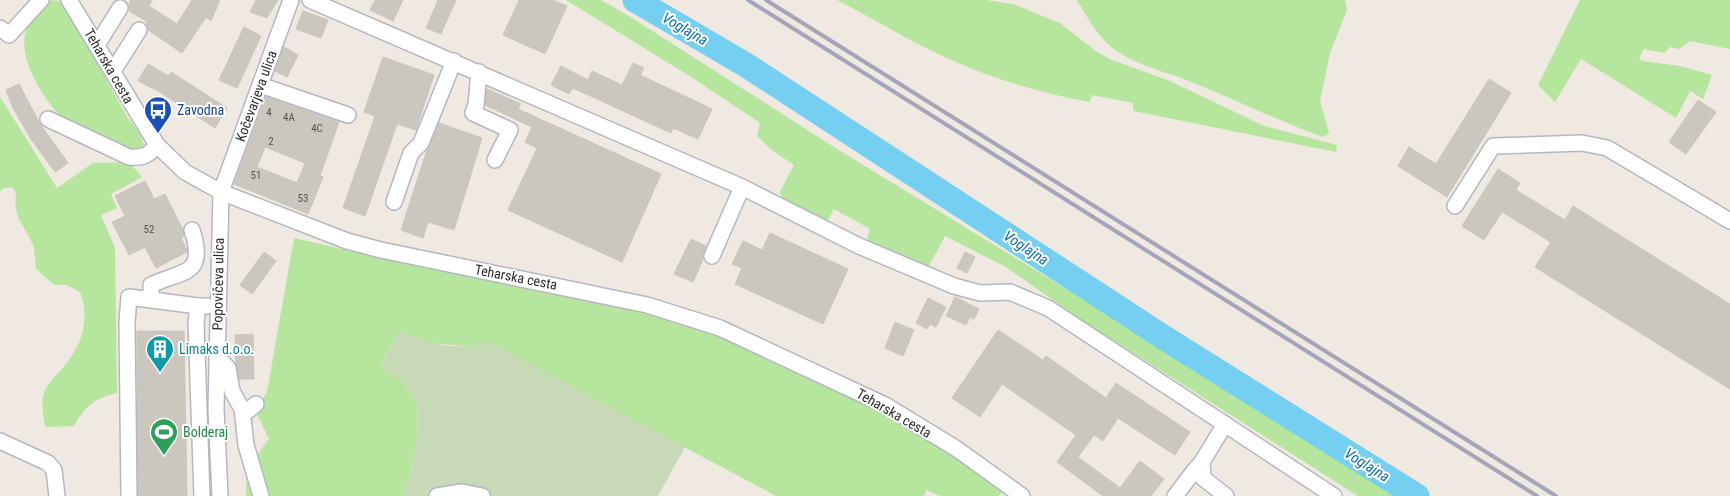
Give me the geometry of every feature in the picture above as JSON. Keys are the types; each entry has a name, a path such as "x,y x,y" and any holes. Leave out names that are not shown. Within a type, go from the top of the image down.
{"street":[{"path":"0,28 9,35 41,0"},
{"name":"Teharska cesta","path":"69,0 97,44 132,108 157,145 185,172 221,192 364,246 647,305 720,328 885,405 957,449 1022,496"},
{"name":"Kočevarjeva ulica","path":"221,192 291,0"},
{"path":"310,0 742,187 860,246 954,286 980,293 1010,292 1048,308 1334,496"},
{"path":"97,44 120,8"},
{"path":"112,71 139,30"},
{"path":"394,202 411,153 421,143 454,61"},
{"path":"479,72 476,105 472,112 510,130 495,160"},
{"path":"260,85 348,115"},
{"path":"48,119 129,157 141,158 149,155 157,145"},
{"path":"1455,206 1493,146 1582,143 1607,148 1730,221"},
{"path":"712,256 742,187"},
{"name":"Popovičeva ulica","path":"220,496 216,409 221,192"},
{"path":"151,300 151,285 184,274 192,267 196,248 192,230"},
{"path":"129,496 129,297 218,307"},
{"path":"198,306 196,323 202,496"},
{"path":"217,356 228,368 232,390 242,409 246,445 261,496"},
{"path":"242,409 249,410 256,404"},
{"path":"1175,496 1202,462 1225,424"},
{"path":"0,441 48,462 54,470 57,496"},
{"path":"1202,462 1204,478 1226,496"},
{"path":"436,496 462,492 482,496"}],"green space":[{"path":"50,0 59,1 76,28 125,113 140,134 144,150 133,154 85,133 70,124 53,107 37,84 26,58 25,34 29,24"},
{"path":"566,0 601,0 632,18 837,149 1127,326 1399,496 1358,496 1083,321 1006,267 945,236 928,268 866,242 870,229 834,209 826,223 784,204 780,192 794,165 773,151 757,136 760,123 688,75"},
{"path":"837,0 986,0 1013,4 1060,23 1097,52 1112,60 1170,81 1264,126 1337,145 1336,152 1133,111 1133,103 1092,95 1090,102 1012,83 938,54"},
{"path":"1077,0 1345,0 1347,10 1330,53 1320,101 1329,133 1323,137 1199,85 1134,61 1114,49 1103,39"},
{"path":"1580,0 1730,0 1730,49 1690,41 1679,49 1670,47 1664,53 1644,49 1639,58 1642,61 1680,66 1712,75 1703,99 1690,91 1676,118 1581,59 1555,102 1538,85"},
{"path":"0,97 57,188 93,163 129,162 142,177 111,194 117,208 101,215 115,248 117,393 103,397 91,404 82,413 74,426 45,427 42,400 48,385 68,362 79,343 84,324 83,303 80,292 67,285 54,285 36,269 33,245 20,221 16,209 16,192 12,187 2,189 0,192"},
{"path":"294,238 417,266 573,295 653,314 722,336 881,410 955,457 1002,492 999,496 940,496 926,490 924,496 776,496 637,422 474,347 430,343 399,332 381,366 411,391 416,402 418,429 410,472 403,496 246,496 247,465 269,439 255,410 267,392"},
{"path":"399,332 443,345 465,346 486,340 685,447 658,496 403,496 410,472 418,429 416,402 411,391 401,381 381,367"}],"building":[{"path":"130,0 152,0 149,6 177,24 192,0 220,0 211,21 206,17 182,53 148,30 146,21 129,11"},
{"path":"256,0 278,0 267,18 250,12"},
{"path":"375,0 403,0 393,21 370,10"},
{"path":"438,0 456,0 441,34 426,28"},
{"path":"519,0 552,0 567,6 545,54 503,35"},
{"path":"303,11 328,20 321,38 296,29"},
{"path":"244,27 261,36 237,88 219,80"},
{"path":"284,47 298,55 287,77 275,71"},
{"path":"383,57 434,75 416,130 397,124 365,216 343,208 375,116 364,112"},
{"path":"633,63 644,68 640,75 712,109 698,139 673,128 671,133 573,88 569,94 551,85 561,66 588,80 592,71 622,85"},
{"path":"148,64 169,76 171,72 227,108 215,128 158,91 138,81"},
{"path":"1489,79 1511,93 1447,197 1398,166 1409,147 1436,164"},
{"path":"19,84 40,124 68,163 55,172 31,139 13,108 6,90"},
{"path":"487,89 521,104 518,109 661,174 622,262 508,210 537,148 525,142 532,127 485,105"},
{"path":"266,97 339,122 320,176 323,177 308,214 234,184","holes":["265,147 305,163 297,183 257,167"]},
{"path":"1698,100 1716,112 1686,154 1669,142"},
{"path":"439,123 482,138 454,230 428,222 423,238 401,230 427,150"},
{"path":"1498,169 1520,183 1516,190 1565,220 1573,206 1730,304 1730,389 1535,267 1551,242 1502,212 1484,240 1462,226"},
{"path":"145,181 154,199 165,194 183,230 184,236 181,238 187,250 187,252 156,268 145,247 129,255 112,222 125,216 115,196"},
{"path":"770,233 848,269 823,324 735,284 742,268 732,264 743,241 762,250"},
{"path":"691,239 706,246 703,259 693,282 674,274"},
{"path":"264,252 276,261 252,294 240,285"},
{"path":"965,252 975,257 967,273 957,268"},
{"path":"955,297 979,309 974,319 970,317 966,325 946,316"},
{"path":"928,298 946,307 936,327 930,324 927,329 916,323"},
{"path":"895,322 914,330 903,356 885,348"},
{"path":"998,330 1043,360 1046,356 1106,398 1116,383 1190,432 1175,455 1118,418 1103,441 1094,435 1078,457 1120,488 1140,461 1164,479 1151,496 1103,496 1057,462 1076,435 1002,384 980,417 952,398"},
{"path":"137,331 184,331 187,496 138,496"},
{"path":"253,334 254,379 239,379 236,364 235,335"}],"waterway":[{"name":"Voglajna","path":"635,0 746,65 1163,337 1417,496"}],"railway":[{"path":"748,0 1537,496"},
{"path":"766,0 1556,496"}],"place":[{"name":"Zavodna","path":"158,134"},
{"name":"Limaks d.o.o.","path":"160,373"},
{"name":"Bolderaj","path":"164,456"}]}
